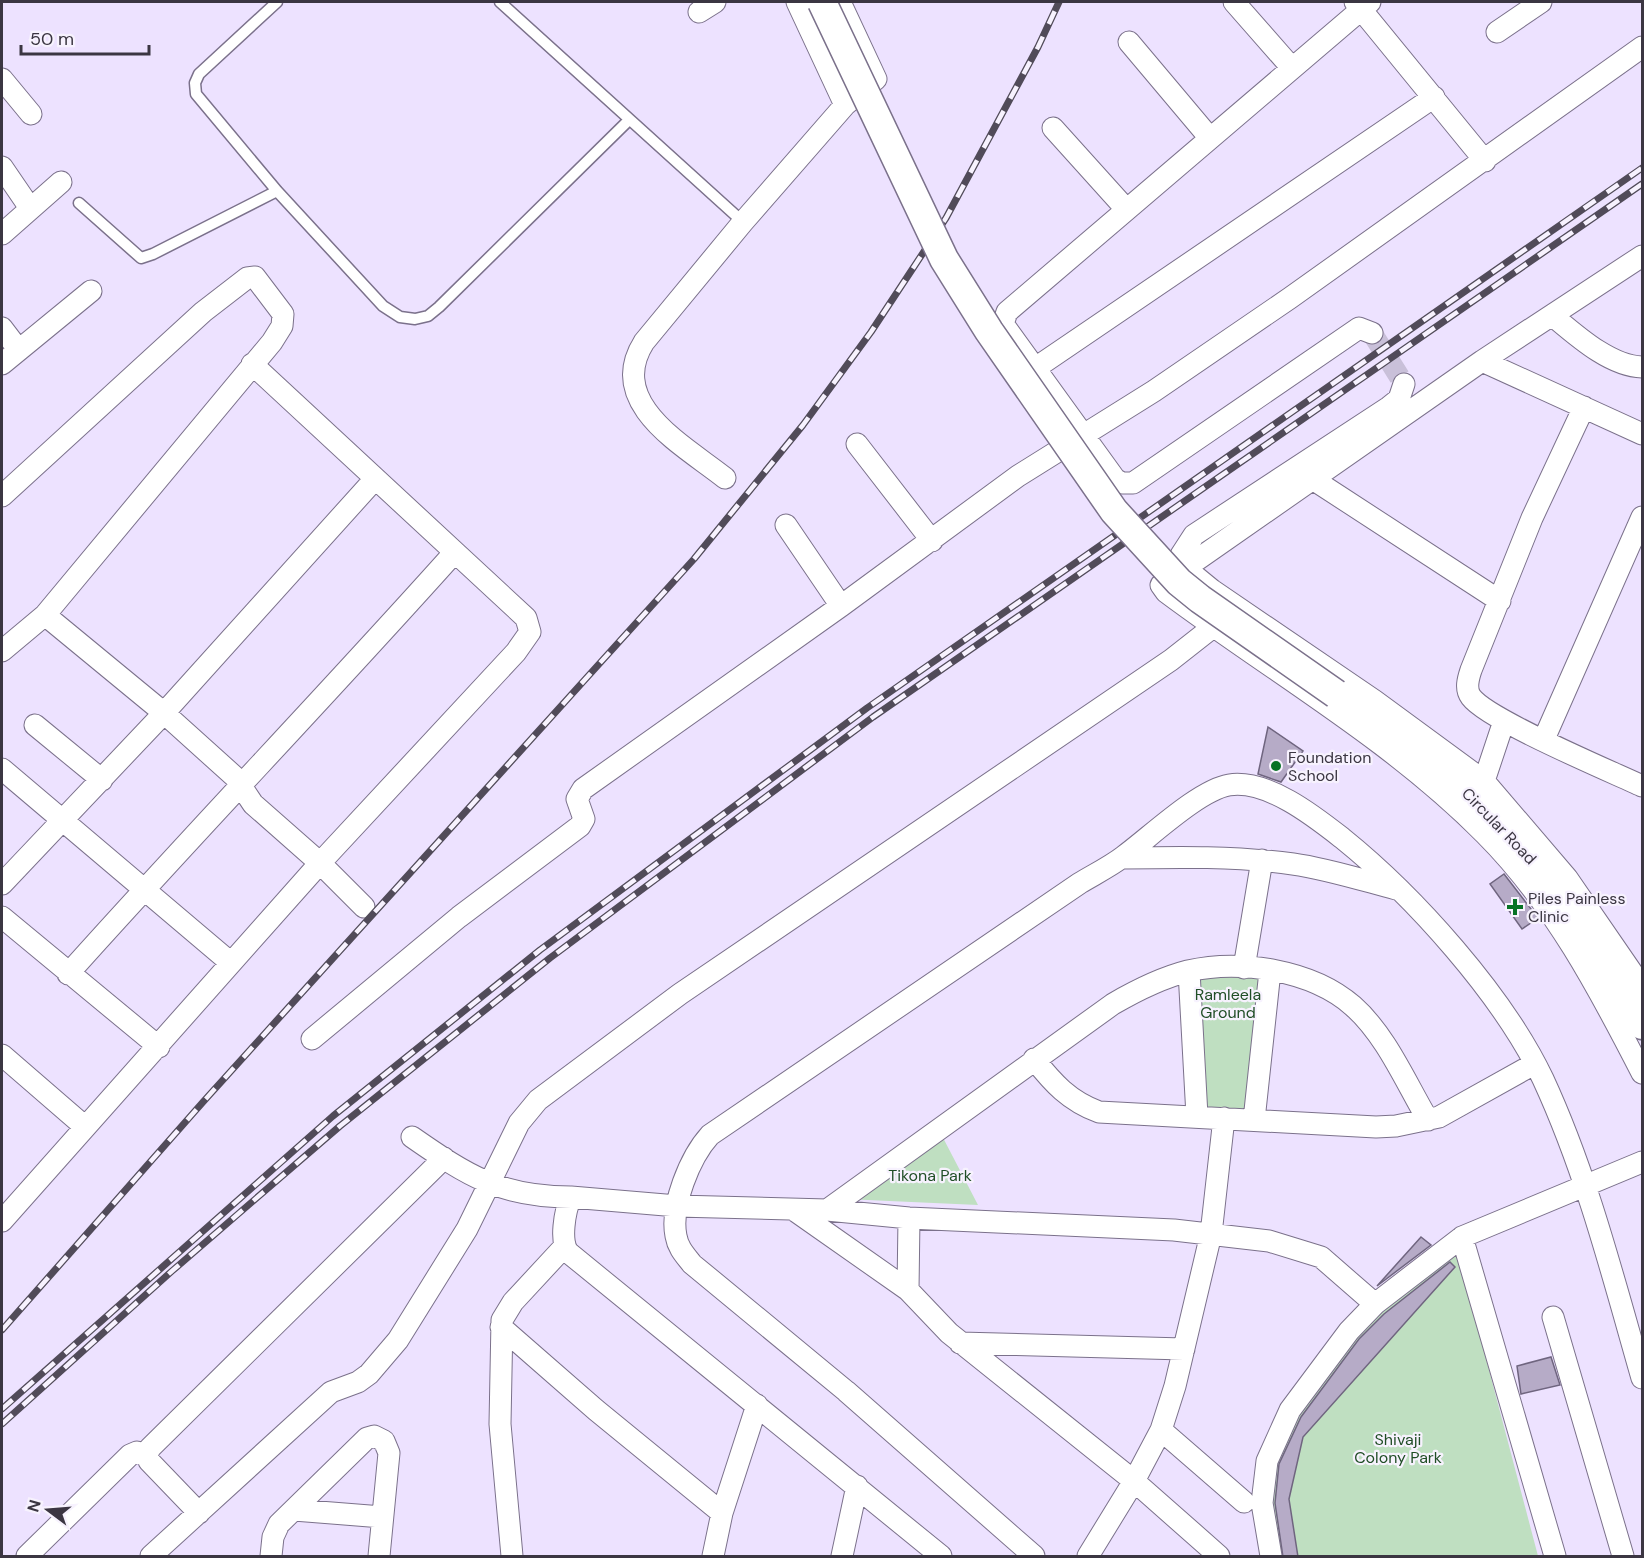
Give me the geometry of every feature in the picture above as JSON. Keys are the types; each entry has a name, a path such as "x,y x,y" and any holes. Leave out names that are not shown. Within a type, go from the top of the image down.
{"main road":[{"name":"Circular Road","path":"822,2 944,259 1008,359 1114,511 1179,582 1200,599 1450,776 1522,848 1580,920 1642,1025"}],"street":[{"path":"797,2 845,105"},
{"path":"725,478 650,418 638,399 633,364 644,342 742,222 845,105 876,79 840,2"},
{"path":"1234,2 1292,68"},
{"path":"1497,32 1541,2"},
{"path":"1372,333 1359,328 1132,483 1122,483 1115,479 1004,328 1004,315 1292,68 1362,4 1485,161"},
{"path":"1129,42 1209,137"},
{"path":"312,1039 459,917 580,826 584,819 577,799 583,789 932,541 1018,476 1260,318 1485,161 1642,47"},
{"path":"2,79 31,114"},
{"path":"1034,369 1434,97"},
{"path":"1053,128 1126,209"},
{"path":"2,166 30,208"},
{"path":"2,234 61,182"},
{"path":"1642,256 1482,361 1162,582 1162,588 1213,627 1346,719 1420,774 1486,834 1535,891 1596,983 1642,1072"},
{"path":"2,496 214,302 252,276 284,317 272,342 157,484 45,615 2,651"},
{"path":"2,364 91,291"},
{"path":"1553,316 1605,353 1642,367"},
{"path":"2,328 18,349"},
{"path":"1482,361 1642,435"},
{"path":"2,1219 84,1126 159,1047 320,863 516,652 531,629 526,618 374,480 252,364"},
{"path":"1404,384 1399,399 1389,407 1194,535 1181,555 1184,567 1212,590 1384,708 1484,781 1568,878 1640,976"},
{"path":"1584,407 1532,518 1471,670 1467,686 1471,698 1504,721 1642,783"},
{"path":"857,444 932,541"},
{"path":"1311,478 1500,601"},
{"path":"2,884 164,713 374,480"},
{"path":"1544,739 1642,517"},
{"path":"786,525 841,606"},
{"path":"68,974 454,553"},
{"path":"45,615 164,713 235,777 253,804 320,863 364,907"},
{"path":"151,1557 331,1392 361,1380 376,1366 409,1324 452,1256 526,1113 562,1081 680,994 1171,660 1213,627"},
{"path":"1484,781 1504,721"},
{"path":"35,725 102,780"},
{"path":"2,769 231,963"},
{"path":"1034,1557 846,1391 692,1264 682,1252 676,1237 677,1206 690,1164 710,1135 1080,883 1122,858 1205,795 1229,785 1262,790 1302,808 1357,850 1397,889 1473,971 1503,1012 1534,1064 1587,1187 1642,1378"},
{"path":"1122,858 1216,857 1262,860 1319,869 1397,889"},
{"path":"1244,968 1262,860"},
{"path":"2,918 159,1047"},
{"path":"827,1210 1034,1059 1138,989 1190,971 1227,966 1270,971 1308,980 1353,1005 1378,1036 1428,1120"},
{"path":"1190,971 1197,1116"},
{"path":"1254,1120 1270,971"},
{"path":"2,1055 84,1126"},
{"path":"1034,1059 1060,1091 1084,1107 1099,1112 1376,1128 1428,1120 1534,1064"},
{"path":"1088,1557 1134,1481 1161,1430 1184,1349 1211,1234 1224,1118"},
{"path":"412,1137 488,1183 526,1195 677,1206 827,1210 909,1218 1211,1234 1269,1241 1313,1254 1329,1262 1375,1304"},
{"path":"199,1513 149,1461 147,1455 150,1448 444,1158"},
{"path":"1271,1557 1262,1503 1267,1461 1290,1410 1349,1330 1375,1304 1462,1237 1587,1187 1642,1162"},
{"path":"512,1557 500,1438 501,1327 503,1317 513,1302 564,1247 571,1197"},
{"path":"794,1210 908,1290 960,1343 1134,1481 1219,1557"},
{"path":"908,1290 909,1218"},
{"path":"1462,1237 1555,1557"},
{"path":"564,1247 941,1557"},
{"path":"1553,1317 1623,1557"},
{"path":"501,1327 596,1410 723,1513"},
{"path":"960,1343 1184,1349"},
{"path":"713,1557 723,1513 757,1405"},
{"path":"1161,1430 1244,1502"},
{"path":"271,1557 275,1530 367,1438 374,1436 384,1441 389,1453 379,1557"},
{"path":"27,1557 130,1455 137,1452 147,1455"},
{"path":"842,1557 857,1486"},
{"path":"294,1510 382,1517"},
{"path":"1635,1557 1642,1555"}],"lane":[{"path":"277,2 199,74 194,89 199,101 277,191 383,306 400,317 422,318 439,307 629,120"},
{"path":"500,2 742,222"},
{"path":"79,203 141,258 277,191"}],"green space":[{"name":"Ramleela Ground","path":"1192,972 1264,974 1251,1116 1201,1113"},
{"name":"Tikona Park","path":"940,1132 978,1205 845,1199"},
{"name":"Shivaji Colony Park","path":"1453,1233 1538,1556 1272,1556 1267,1461 1290,1410"}],"building":[{"name":"Foundation School","path":"1268,727 1303,751 1281,782 1258,774"},
{"path":"1504,874 1538,918 1522,929 1490,884"},
{"path":"1421,1237 1431,1245 1377,1286"},
{"path":"1450,1262 1455,1267 1303,1437 1289,1499 1298,1557 1283,1557 1275,1503 1279,1464 1301,1417 1359,1339 1384,1314"},
{"path":"1551,1357 1560,1385 1521,1394 1517,1366"}],"tunnel":[{"path":"1372,333 1404,384"}],"railway":[{"path":"2,1330 203,1102 694,559 803,425 871,332 946,218 1038,47 1059,2"},
{"path":"2,1409 333,1116 540,950 867,708 1642,168"},
{"path":"2,1424 172,1271 340,1126 550,958 873,717 1642,184"}],"place":[{"name":"Foundation School","path":"1276,766"},
{"name":"Piles Painless Clinic","path":"1515,907"}]}
